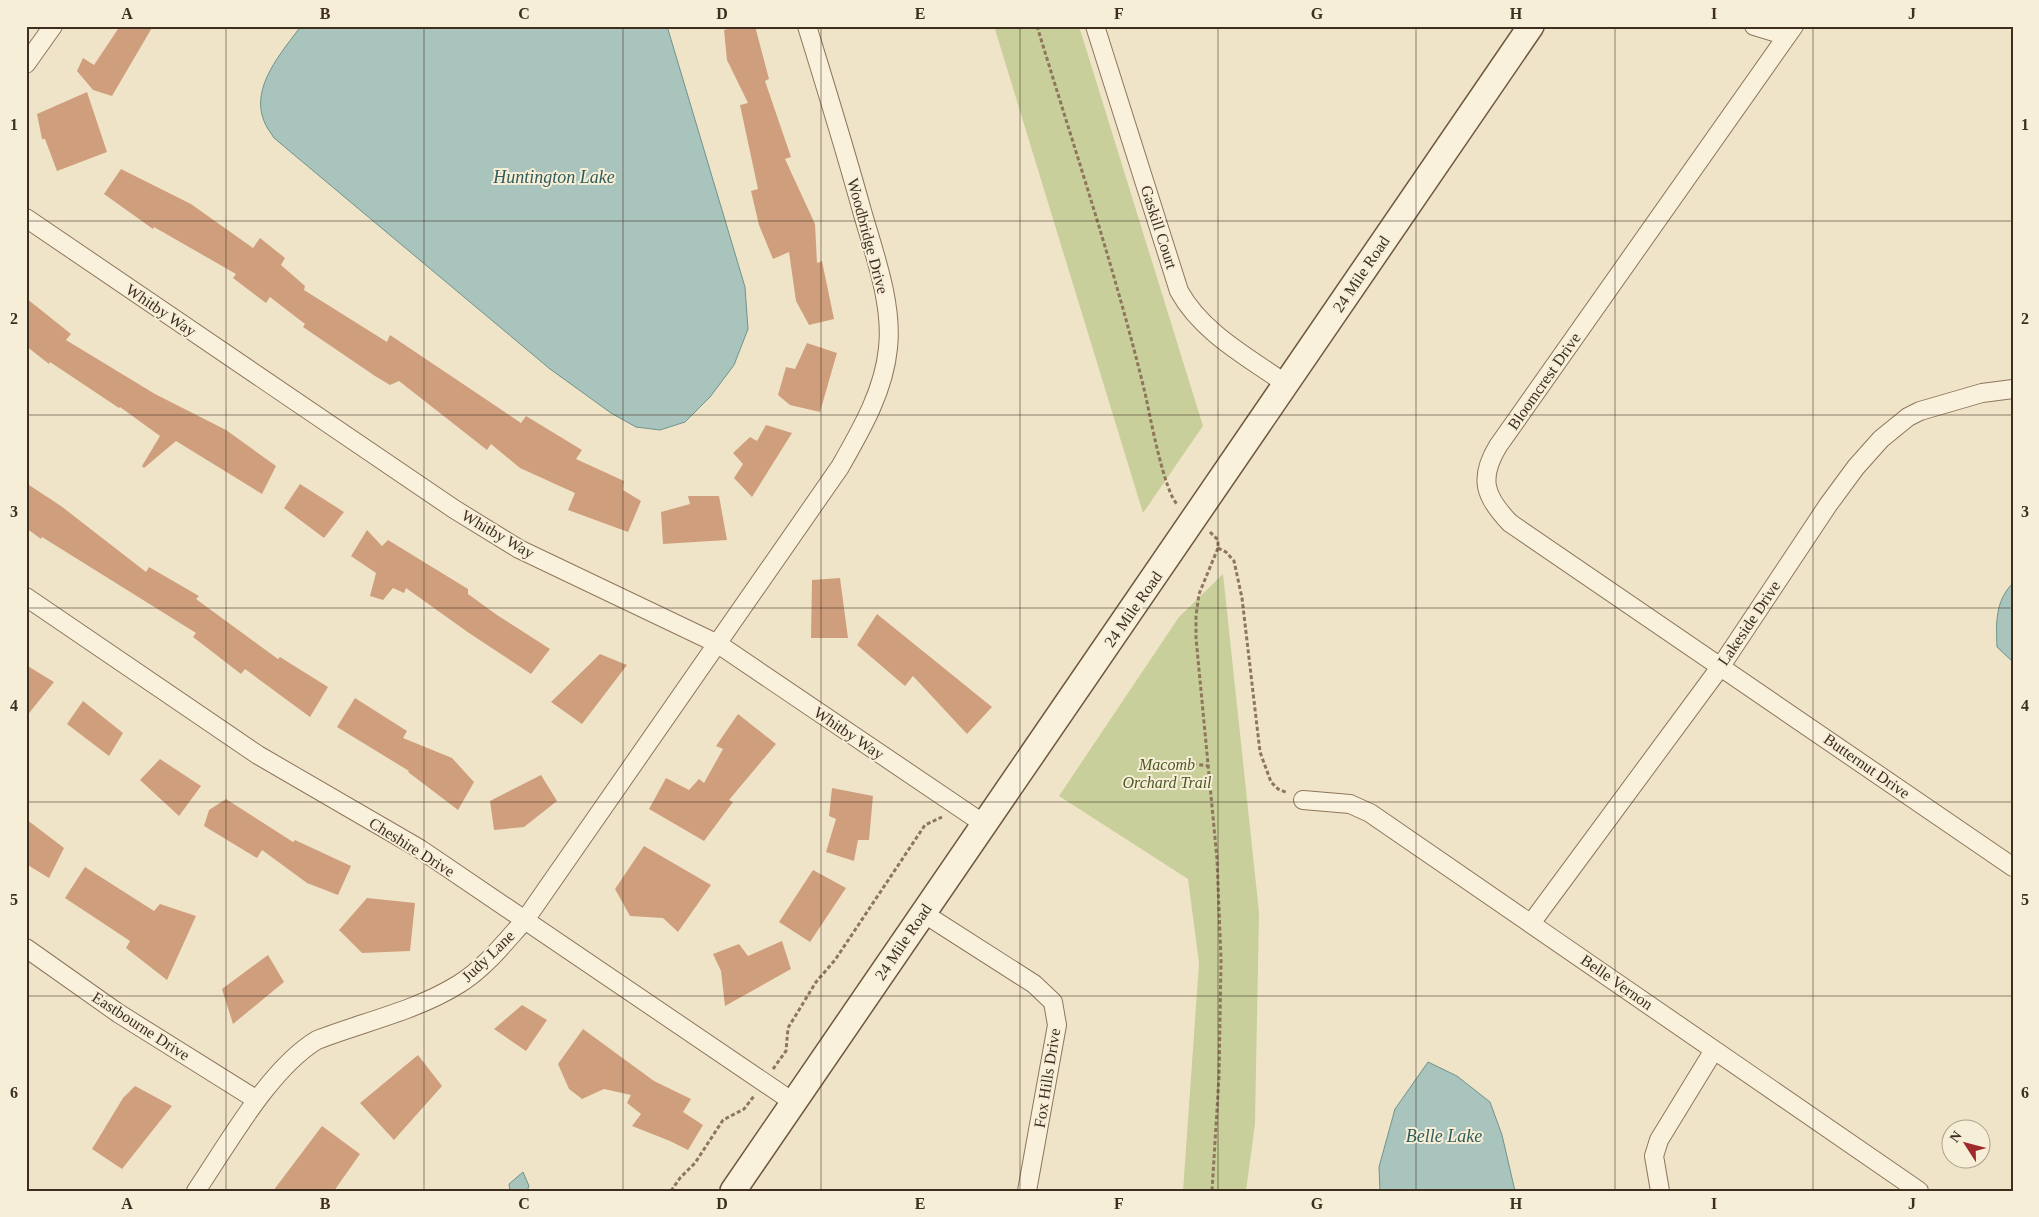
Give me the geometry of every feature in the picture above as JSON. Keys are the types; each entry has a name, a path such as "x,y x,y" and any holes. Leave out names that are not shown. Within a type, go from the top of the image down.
{"street":[{"path":"26,64 52,26"},
{"name":"Woodbridge Drive","path":"718,644 840,466 858,434 880,386 888,348 889,328 881,276 807,26"},
{"name":"Gaskill Court","path":"1095,26 1179,291 1188,307 1203,324 1286,384"},
{"path":"1754,26 1787,29"},
{"name":"24 Mile Road","path":"733,1191 1195,518 1525,29"},
{"name":"Bloomcrest Drive","path":"1721,666 1510,523 1495,507 1485,485 1488,465 1498,446 1787,29"},
{"name":"Whitby Way","path":"26,218 454,509 519,548 718,644 984,824"},
{"name":"Lakeside Drive","path":"1532,922 1721,666 1828,505 1856,467 1881,439 1901,422 1920,411 1982,393 2013,389"},
{"name":"Cheshire Drive","path":"26,597 258,755 420,850 794,1102"},
{"name":"Judy Lane","path":"196,1191 258,1100 291,1059 304,1048 317,1040 434,997 460,984 482,966 525,920 718,644"},
{"name":"Butternut Drive","path":"1721,666 2013,867"},
{"name":"Belle Vernon","path":"1303,800 1350,804 1370,813 1532,922 1919,1191"},
{"name":"Fox Hills Drive","path":"923,913 1034,984 1053,1002 1057,1025 1027,1191"},
{"name":"Eastbourne Drive","path":"26,948 118,1013 258,1100"},
{"path":"1660,1191 1654,1156 1659,1140 1714,1050"}],"path":[{"path":"1036,26 1128,325 1172,496 1176,503 1218,540 1218,548 1200,594 1196,616 1196,638 1217,859 1221,960 1219,1077 1212,1191"},
{"path":"1218,548 1226,552 1234,561 1242,598 1260,752 1270,782 1278,789 1303,800"},
{"path":"1180,762 1208,766"},
{"path":"672,1191 680,1178 694,1163 723,1120 744,1109 764,1082 786,1051 788,1028 816,982 834,960 925,824 944,816 952,803"}],"green space":[{"path":"994,26 1079,26 1203,426 1143,513"},
{"name":"Macomb Orchard Trail","path":"1223,574 1259,912 1255,1124 1246,1191 1183,1191 1199,963 1188,879 1059,796 1179,617"}],"water":[{"name":"Huntington Lake","path":"301,26 667,26 745,287 748,329 734,365 710,397 685,422 660,430 636,427 611,413 550,369 274,138 264,121 261,95 270,70"},
{"path":"2013,583 2013,662 1997,647 1997,629 2000,605 2007,590"},
{"name":"Belle Lake","path":"1428,1062 1457,1076 1490,1102 1502,1135 1515,1191 1380,1191 1379,1167 1395,1109"},
{"path":"523,1172 529,1186 527,1191 510,1191 509,1184"}],"building":[{"path":"120,26 153,26 112,96 93,90 77,71 83,58 94,65"},
{"path":"739,26 755,26 769,79 765,81 791,157 785,159 815,224 817,263 822,261 834,319 809,325 796,301 789,252 773,259 759,225 751,191 758,189 740,105 748,103 727,60 724,30"},
{"path":"87,92 107,152 57,171 45,139 42,139 37,114"},
{"path":"121,169 191,204 253,248 260,238 285,258 281,265 305,286 304,290 387,342 390,335 521,423 526,416 582,450 576,459 624,481 623,490 641,501 628,532 568,510 575,493 520,468 491,444 487,450 399,381 390,385 375,376 303,327 305,324 270,297 266,303 233,278 236,274 154,227 153,229 104,194"},
{"path":"26,298 71,334 66,340 155,394 226,430 276,466 262,494 176,441 144,468 142,466 160,436 120,407 50,362 49,364 26,346"},
{"path":"807,343 837,353 820,412 790,405 778,395 786,367 795,369"},
{"path":"766,425 792,433 752,497 734,478 743,464 733,453 750,437 757,441"},
{"path":"26,483 61,506 146,572 149,567 199,596 196,599 278,659 280,657 328,687 310,717 245,669 241,674 193,637 196,633 26,528"},
{"path":"300,484 344,512 324,538 284,508"},
{"path":"688,496 719,496 727,540 663,544 661,512 690,504"},
{"path":"367,530 382,546 388,540 468,589 468,594 550,649 531,674 406,588 404,593 393,588 383,600 370,596 376,573 351,556"},
{"path":"840,578 848,638 811,638 812,580"},
{"path":"877,614 992,707 967,734 913,676 905,686 857,645"},
{"path":"600,654 627,665 582,724 551,702"},
{"path":"26,665 54,682 26,717"},
{"path":"355,698 407,731 403,738 452,758 474,782 458,810 409,771 337,727"},
{"path":"83,701 123,733 109,756 67,724"},
{"path":"738,714 776,744 729,800 733,802 704,841 649,809 666,778 689,790 699,779 704,783 723,749 716,746"},
{"path":"160,759 201,786 179,816 140,780"},
{"path":"541,775 557,801 524,827 494,830 490,801"},
{"path":"832,788 873,796 869,840 858,840 854,861 826,852 836,819 829,816"},
{"path":"226,799 293,842 295,840 351,866 338,895 307,883 262,850 257,858 204,826 209,810"},
{"path":"26,819 64,848 49,878 26,864"},
{"path":"644,846 711,885 678,932 663,918 630,916 615,889"},
{"path":"85,867 154,911 160,904 196,916 167,980 126,948 130,941 65,898"},
{"path":"813,870 846,888 810,942 779,922"},
{"path":"367,898 415,903 410,951 362,953 339,930"},
{"path":"782,941 791,969 725,1006 721,971 713,954 739,944 748,956"},
{"path":"268,955 284,982 233,1024 222,989"},
{"path":"522,1005 547,1020 526,1051 494,1029"},
{"path":"583,1029 654,1081 691,1099 683,1112 703,1125 688,1150 632,1126 641,1114 627,1103 631,1095 604,1089 582,1099 569,1089 558,1064"},
{"path":"418,1055 442,1086 394,1140 360,1103"},
{"path":"135,1086 172,1106 122,1169 92,1149 123,1098"},
{"path":"322,1126 360,1154 334,1191 273,1191"}]}
